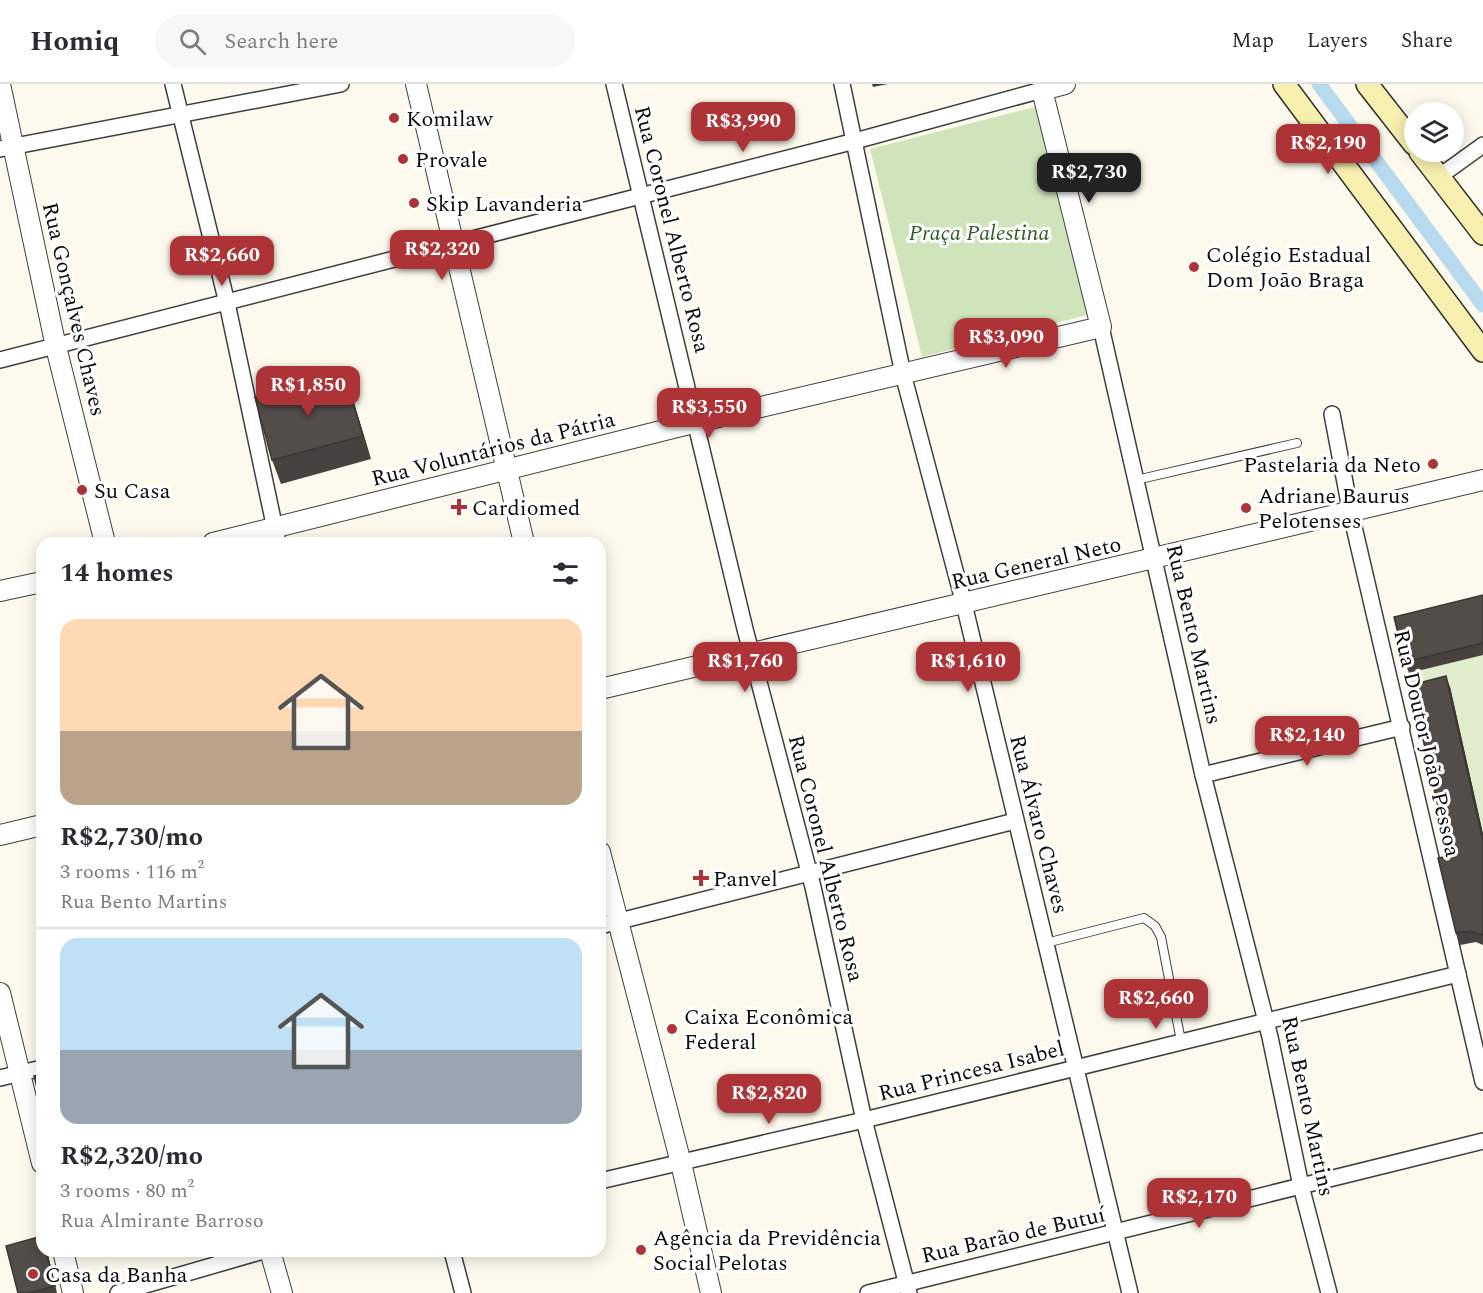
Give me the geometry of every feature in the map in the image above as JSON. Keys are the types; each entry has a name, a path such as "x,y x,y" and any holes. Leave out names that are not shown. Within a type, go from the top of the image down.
{"main road":[{"path":"1284,84 1483,351"},
{"path":"1367,84 1404,131"},
{"path":"1428,162 1483,234"}],"street":[{"name":"Rua Gonçalves Chaves","path":"0,84 7,148 104,537"},
{"path":"173,84 227,303 276,536"},
{"path":"7,148 341,84"},
{"path":"416,84 452,245 523,537"},
{"name":"Rua Coronel Alberto Rosa","path":"615,84 640,196 752,654 810,873 864,1120 908,1288"},
{"name":"Rua Álvaro Chaves","path":"842,84 903,374 964,604 1130,1293"},
{"path":"0,360 855,141 1041,87 1065,84"},
{"name":"Rua Bento Martins","path":"1041,87 1101,327 1134,481 1203,775 1266,1020 1301,1186 1329,1293"},
{"path":"1440,177 1483,145"},
{"name":"Rua Voluntários da Pátria","path":"276,536 507,468 1101,327"},
{"name":"Rua Doutor João Pessoa","path":"1332,414 1351,514 1483,1082"},
{"name":"Rua General Neto","path":"606,688 1351,514 1483,480"},
{"path":"0,591 36,583"},
{"path":"1203,775 1402,727"},
{"path":"609,924 1015,820"},
{"path":"0,835 36,826"},
{"path":"606,900 609,924 681,1163 711,1293"},
{"name":"Rua Princesa Isabel","path":"606,1180 864,1120 1076,1066 1458,974"},
{"path":"0,993 36,1138"},
{"path":"0,1078 36,1069"},
{"name":"Rua Barão de Butuí","path":"868,1293 908,1288 1483,1141"},
{"path":"64,1257 73,1293"},
{"path":"118,1293 242,1257"},
{"path":"272,1257 282,1293"},
{"path":"454,1257 463,1293"}],"lane":[{"path":"1134,481 1297,443"},
{"path":"1046,943 1144,918 1155,926 1161,937 1181,1041"}],"green space":[{"name":"Praça Palestina","path":"1035,107 1087,315 922,357 870,149"},
{"path":"1483,608 1483,944 1476,942 1460,945 1442,870 1452,867 1398,629"}],"building":[{"path":"345,376 363,436 272,460 255,397"},
{"path":"1483,595 1483,643 1405,662 1394,617"},
{"path":"1446,676 1483,841 1483,935 1472,931 1456,933 1438,858 1449,856 1411,685"},
{"name":"Casa da Banha","path":"36,1238 36,1257 48,1257 55,1286 28,1293 18,1293 6,1246"}],"waterway":[{"path":"1319,84 1483,305"}],"place":[{"name":"Komilaw","path":"394,118"},
{"name":"Provale","path":"403,159"},
{"name":"Skip Lavanderia","path":"414,203"},
{"name":"Colégio Estadual Dom João Braga","path":"1194,267"},
{"name":"Pastelaria da Neto","path":"1433,464"},
{"name":"Su Casa","path":"82,490"},
{"name":"Cardiomed","path":"459,507"},
{"name":"Adriane Baurus Pelotenses","path":"1246,508"},
{"name":"Panvel","path":"701,878"},
{"name":"Caixa Econômica Federal","path":"672,1029"},
{"name":"Agência da Previdência Social Pelotas","path":"641,1250"},
{"name":"Casa da Banha","path":"33,1274"}]}
